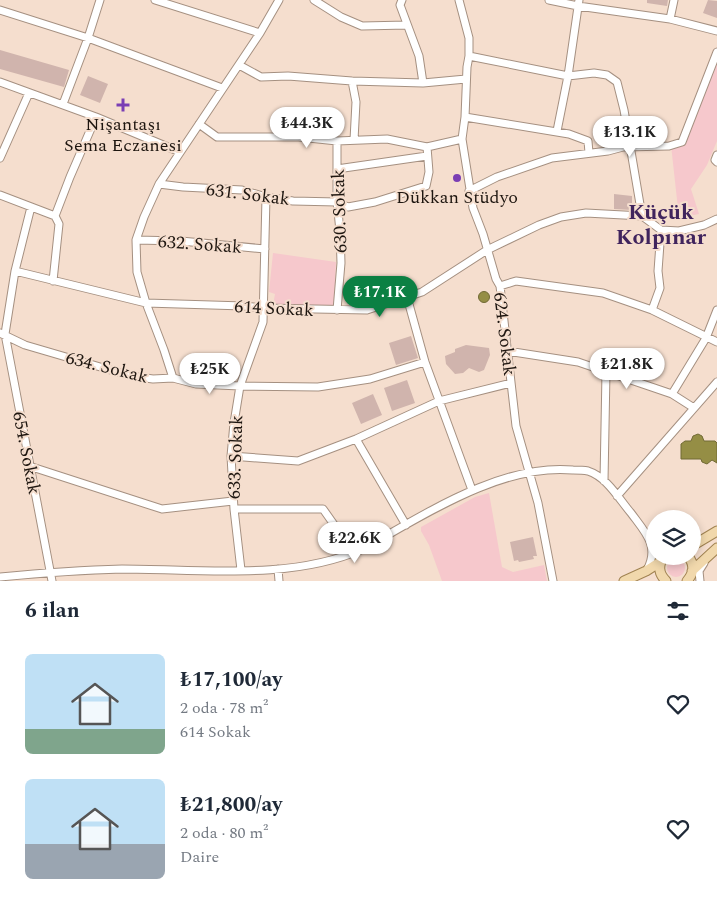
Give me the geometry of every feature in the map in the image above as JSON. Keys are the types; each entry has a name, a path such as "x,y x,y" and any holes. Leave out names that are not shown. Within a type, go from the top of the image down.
{"main road":[{"path":"701,540 717,531"},
{"path":"686,581 692,572 717,548"},
{"path":"624,581 646,571 653,565"},
{"path":"661,565 660,574 666,581"},
{"path":"692,565 692,572"}],"street":[{"path":"63,104 100,0"},
{"path":"155,0 260,33"},
{"path":"173,378 137,272 136,240 159,184 280,0"},
{"path":"314,0 341,17 362,26 407,25"},
{"path":"402,0 400,5 419,56 423,83"},
{"name":"624. Sokak","path":"459,0 469,38 470,56 466,79 462,139 469,191 496,279 500,286 516,426 538,503 553,581"},
{"path":"549,0 578,3 670,19 717,32"},
{"path":"670,19 674,0"},
{"path":"557,132 568,76 578,3"},
{"path":"0,10 88,38 222,88"},
{"path":"469,191 522,167 552,158 630,147 669,146 682,142 717,52"},
{"path":"470,56 568,76 594,73 607,75 616,82 624,110 642,216 661,230 679,231 704,225 717,219"},
{"path":"239,65 261,77 288,76 352,81 423,83 466,79"},
{"path":"352,81 356,102 354,140"},
{"path":"0,82 63,104 180,152"},
{"path":"0,158 29,93"},
{"path":"465,116 569,134 588,141 589,153"},
{"path":"55,216 96,117"},
{"path":"199,124 217,137 299,137 337,141 387,139 427,147 462,139"},
{"name":"630. Sokak","path":"337,141 337,202 341,263 337,310"},
{"path":"337,169 427,156 427,147"},
{"path":"717,155 715,160 717,162"},
{"name":"631. Sokak","path":"159,184 242,190 266,197 294,201 337,202 348,207 375,202 426,186 429,172 427,156"},
{"path":"0,195 55,216 59,224 53,280"},
{"name":"633. Sokak","path":"241,570 233,501 232,456 234,423 240,386 263,322 266,197"},
{"name":"654. Sokak","path":"31,207 2,333 52,581"},
{"name":"614 Sokak","path":"15,271 146,303 367,310 422,292 487,250 539,225 561,217 586,213 642,216"},
{"path":"652,310 660,288 658,271 661,230"},
{"name":"632. Sokak","path":"136,240 181,241 264,249"},
{"path":"500,286 516,281 603,293 664,315 717,342"},
{"path":"407,297 425,362 472,490"},
{"path":"672,394 706,338 717,310"},
{"name":"634. Sokak","path":"2,333 25,345 131,376 153,379 173,378 196,384 318,387 370,379 425,362"},
{"path":"508,351 578,362 672,394 694,408"},
{"path":"604,480 606,372"},
{"path":"617,496 717,382"},
{"path":"232,456 298,461 356,439 439,402 511,383"},
{"path":"356,439 406,525"},
{"path":"29,466 162,509 233,501"},
{"path":"0,577 49,572 120,569 278,569 321,563 354,553 472,490 530,471 562,469 589,472 604,480 646,534"},
{"path":"234,509 323,509 354,553"},
{"path":"699,581 699,571 706,559"},
{"path":"646,571 649,565"},
{"path":"278,569 279,581"},
{"path":"692,572 699,581"}],"shaded area":[{"path":"717,60 717,141 707,165 691,189 699,214 679,218 671,145 683,144"},
{"path":"273,253 336,262 334,305 331,307 273,305 275,294 269,292"},
{"path":"484,291 490,297 484,303 478,297"},
{"path":"698,434 702,436 704,441 715,441 717,443 717,463 712,460 707,464 702,462 701,459 681,459 681,444 685,441 691,441 693,436"},
{"path":"489,493 502,567 513,572 544,565 547,581 442,581 421,527 475,497"},
{"path":"668,565 684,565 685,568 682,574 676,577 670,574 667,568"}],"building":[{"path":"647,0 668,0 667,6 647,3"},
{"path":"708,0 717,1 717,18 703,13"},
{"path":"0,50 69,70 64,87 0,69"},
{"path":"88,76 108,84 100,103 80,95"},
{"path":"614,194 632,196 632,210 614,209"},
{"path":"411,336 418,358 396,365 389,343"},
{"path":"466,345 489,348 490,355 484,370 479,372 469,368 463,373 455,374 446,364 445,356 455,352 455,349"},
{"path":"407,380 415,403 392,411 384,388"},
{"path":"373,394 382,415 361,424 352,403"},
{"path":"533,537 537,556 533,556 534,559 514,561 510,542"}],"place":[{"name":"Nişantaşı Sema Eczanesi","path":"123,105"},
{"name":"Dükkan Stüdyo","path":"457,178"}],"district":[{"name":"Küçük Kolpınar","path":"661,224"}]}
